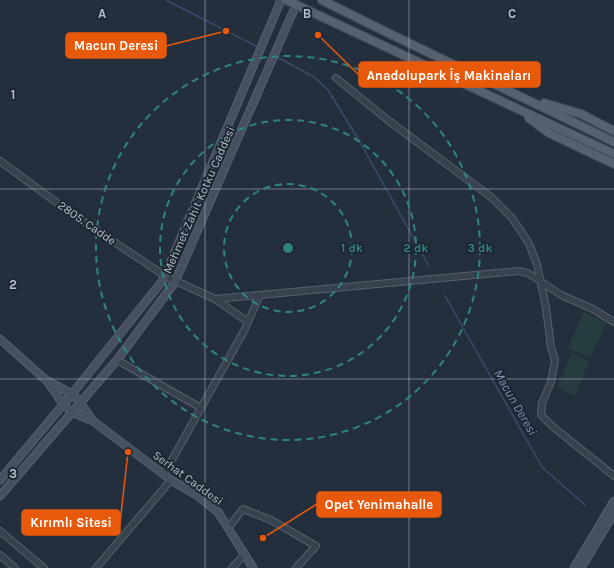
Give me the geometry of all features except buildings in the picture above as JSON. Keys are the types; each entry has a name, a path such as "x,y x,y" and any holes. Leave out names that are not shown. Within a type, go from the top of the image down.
{"main road":[{"name":"Mehmet Zahit Kotku Caddesi","path":"0,480 72,394 163,280 281,0"},
{"path":"286,0 614,154"},
{"path":"322,0 397,38 614,142"},
{"name":"Mehmet Zahit Kotku Caddesi","path":"0,496 117,360 175,282 296,5"},
{"path":"520,96 581,114 614,131"},
{"path":"515,108 549,133 614,164"},
{"name":"Serhat Caddesi","path":"0,339 47,381 63,404 72,412 93,421 171,480 195,494 218,512 253,568"},
{"name":"Serhat Caddesi","path":"47,381 72,394 80,402 93,421"},
{"path":"574,568 614,501"},
{"path":"581,568 614,513"}],"street":[{"path":"336,78 389,121 502,206 512,218 530,246 537,264 551,347 555,360 551,382 542,404 541,415 552,426 614,476"},
{"name":"2805. Cadde","path":"0,161 71,213 165,276 175,282 215,299 248,322"},
{"path":"215,299 519,271 528,273 562,295 593,309 614,322"},
{"path":"164,474 248,322 260,295"},
{"path":"117,360 201,408"},
{"path":"96,568 171,480"},
{"path":"228,528 243,509 271,520 316,546 296,568"},
{"path":"0,531 44,568"},
{"path":"232,568 245,554"},
{"path":"0,556 15,568"}],"green space":[{"path":"584,312 607,323 590,358 568,348"},
{"path":"572,353 589,361 575,396 557,387"}],"waterway":[{"name":"Macun Deresi","path":"166,0 256,46"},
{"name":"Macun Deresi","path":"277,57 314,77 328,90 360,142 429,266"},
{"name":"Macun Deresi","path":"445,296 542,467 585,505"}],"place":[{"name":"Macun Deresi","path":"226,31"},
{"name":"Anadolupark İş Makinaları","path":"318,35"},
{"name":"Kırımlı Sitesi","path":"128,452"},
{"name":"Opet Yenimahalle","path":"263,538"}]}
